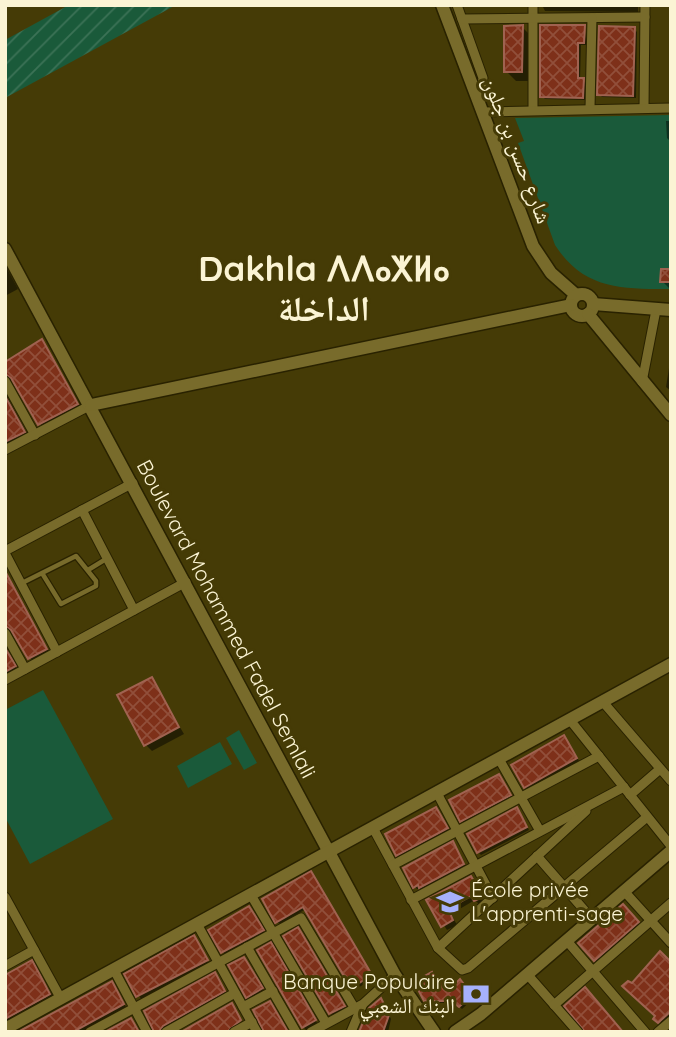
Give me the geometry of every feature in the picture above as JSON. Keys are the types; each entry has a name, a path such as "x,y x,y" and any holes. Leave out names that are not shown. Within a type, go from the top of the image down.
{"street":[{"name":"شارع حسن بن جلون","path":"442,5 533,246 573,300"},
{"path":"457,5 483,78 481,85 474,90"},
{"path":"533,5 533,109"},
{"path":"644,108 645,5"},
{"path":"590,108 592,18"},
{"path":"462,19 645,18"},
{"path":"482,112 671,108"},
{"name":"Boulevard Mohammed Fadel Semlali","path":"5,249 395,975 434,1032"},
{"path":"5,450 91,405 587,295 590,309 642,384 665,402 671,415"},
{"path":"573,300 576,315 590,309 671,310"},
{"path":"642,384 656,310"},
{"path":"5,381 35,435"},
{"path":"57,652 5,552 133,484"},
{"path":"82,510 134,610"},
{"path":"5,680 186,582"},
{"path":"6,635 25,669"},
{"path":"5,1029 671,664"},
{"path":"603,702 671,781"},
{"path":"455,1032 481,1014 670,852 648,817 570,720"},
{"path":"393,865 599,756"},
{"path":"499,759 540,831"},
{"path":"411,900 596,801 627,791 660,769"},
{"path":"437,793 493,898"},
{"path":"438,948 596,801"},
{"path":"373,828 438,948 462,970 468,968 648,817"},
{"path":"537,856 592,919"},
{"path":"624,891 671,943"},
{"path":"251,895 326,1023"},
{"path":"5,897 61,999"},
{"path":"554,1005 671,903"},
{"path":"5,924 16,918"},
{"path":"90,1032 109,1027 134,1008 303,918 359,1007 351,1032"},
{"path":"197,924 257,1032"},
{"path":"567,941 645,1032"},
{"path":"247,947 296,1032"},
{"path":"5,966 34,950"},
{"path":"114,970 147,1032"},
{"path":"527,974 578,1032"},
{"path":"311,1032 359,1007 395,975"},
{"path":"243,1007 273,991"},
{"path":"166,1032 235,993"},
{"name":"Boulevard Mohammed Fadel Semlali","path":"414,1005 422,1032"},
{"path":"468,1032 481,1014"},
{"path":"658,1032 671,1021"},
{"path":"234,1032 251,1023"}],"lane":[{"path":"21,583 76,556 88,570 96,586 61,604 42,573"},
{"path":"88,570 107,559"}],"green space":[{"path":"69,5 176,5 5,98 5,40"},
{"path":"671,115 671,289 620,287 592,279 566,260 555,245 518,143 524,141 515,118"},
{"path":"43,690 113,819 30,864 5,817 5,710"},
{"path":"239,730 257,763 244,770 226,738"},
{"path":"220,742 232,764 188,788 177,766"}],"building":[{"path":"523,25 522,72 504,72 504,26"},
{"path":"540,25 585,25 584,43 578,43 578,78 584,78 583,98 540,97"},
{"path":"599,26 635,27 633,96 597,95"},
{"path":"661,269 671,269 671,282 660,282"},
{"path":"42,339 78,404 38,425 11,378 5,374 5,362"},
{"path":"5,396 25,432 5,442"},
{"path":"5,571 47,649 28,659 11,630 5,626"},
{"path":"5,648 16,666 5,672"},
{"path":"152,677 179,727 144,746 117,695"},
{"path":"564,735 577,758 524,788 511,765"},
{"path":"499,774 511,795 460,822 449,800"},
{"path":"436,807 448,828 396,856 385,834"},
{"path":"517,807 527,827 477,853 467,834"},
{"path":"453,841 464,864 419,888 418,885 413,888 403,868"},
{"path":"311,871 372,975 351,988 303,907 275,923 262,899"},
{"path":"471,876 483,897 474,901 471,896 448,909 453,920 441,927 426,900"},
{"path":"623,904 639,922 594,961 578,943"},
{"path":"249,906 264,930 221,953 208,930"},
{"path":"298,927 345,1006 329,1014 283,936"},
{"path":"194,935 208,960 136,997 124,974"},
{"path":"271,942 316,1020 302,1028 257,950"},
{"path":"660,951 671,962 671,1011 658,1023 653,1019 655,1016 622,986 628,981 632,983"},
{"path":"244,957 263,988 246,998 228,965"},
{"path":"32,960 50,994 5,1019 5,975"},
{"path":"215,972 225,991 163,1026 159,1032 154,1032 144,1011"},
{"path":"432,972 434,976 456,983 460,979 472,995 459,1007 451,1001 424,1001 414,982"},
{"path":"112,981 124,1004 73,1032 18,1032"},
{"path":"585,987 623,1032 585,1032 564,1006"},
{"path":"381,998 389,1015 383,1032 359,1032 369,1008"},
{"path":"270,1001 288,1032 264,1032 253,1010"},
{"path":"232,1003 241,1020 227,1032 181,1032"},
{"path":"131,1018 139,1032 105,1032"}],"place":[{"name":"École privée L'apprenti-sage","path":"450,902"},
{"name":"Banque Populaire البنك الشعبي","path":"476,994"}],"district":[{"name":"Dakhla ⴷⴷⴰⵅⵍⴰ الداخلة","path":"324,289"}]}
